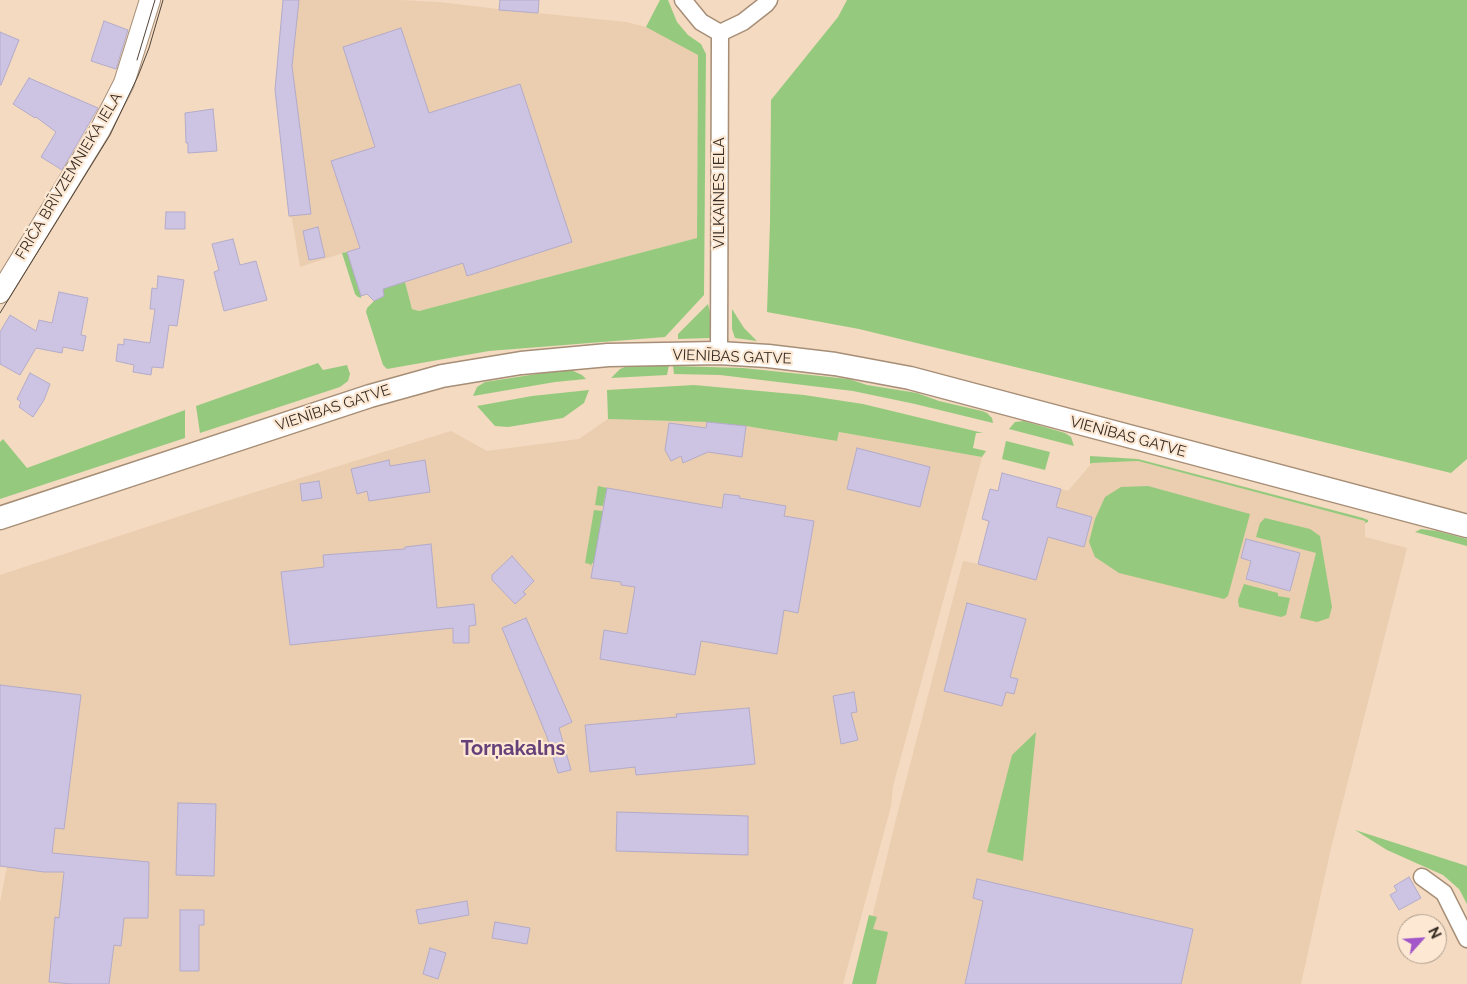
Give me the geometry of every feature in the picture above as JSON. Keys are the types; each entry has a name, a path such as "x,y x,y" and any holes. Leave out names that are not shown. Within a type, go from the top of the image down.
{"main road":[{"name":"VIENĪBAS GATVE","path":"0,518 370,396 442,376 521,363 608,355 719,353 768,356 835,364 910,378 1467,526"}],"street":[{"name":"FRIČA BRĪVZEMNIEKA IELA","path":"0,293 100,130 124,83 150,0"},
{"path":"683,0 701,22 720,33 742,22 769,0"},
{"name":"VILKAINES IELA","path":"719,353 720,33"},
{"path":"1422,877 1444,893 1467,939"}],"shaded area":[{"path":"283,0 439,2 626,22 646,27 676,41 698,55 697,238 419,311 412,309 405,282 383,289 384,296 374,301 367,294 361,296 346,252 300,267 292,218 289,217 275,90"},
{"path":"608,419 707,422 746,426 837,441 839,432 982,457 893,786 891,806 843,984 0,984 0,903 9,856 0,854 0,575 214,505 451,431 487,451 579,439"},
{"path":"1138,461 1365,521 1365,537 1407,548 1331,848 1301,984 856,984 895,823 963,561 978,564 989,522 982,519 990,489 998,490 1002,473 1068,491 1092,463"}],"green space":[{"path":"660,0 668,0 677,22 688,35 701,44 706,54 704,295 665,337 489,351 387,369 383,365 366,312 367,308 374,301 384,296 383,289 405,282 412,309 419,311 697,238 698,55 646,27"},
{"path":"847,0 1467,0 1467,459 1451,473 859,329 767,312 771,100 838,17"},
{"path":"347,252 361,298 355,294 342,253"},
{"path":"708,304 714,329 710,338 678,339 678,334"},
{"path":"732,309 744,328 757,341 735,338 732,329"},
{"path":"318,363 323,370 347,365 350,374 348,381 340,387 200,433 196,406"},
{"path":"669,365 667,375 611,378 620,369 625,367"},
{"path":"673,366 743,368 849,379 867,385 917,393 939,401 982,411 992,418 993,423 853,391 720,375 674,374"},
{"path":"569,369 586,379 555,382 473,396 477,387 485,382"},
{"path":"694,385 804,395 863,404 983,433 976,433 973,448 986,451 982,457 839,432 837,441 746,426 707,422 608,419 607,390"},
{"path":"589,390 584,403 563,418 508,427 495,426 477,406 532,396"},
{"path":"185,410 185,438 0,499 0,442 3,439 27,468"},
{"path":"1024,421 1065,433 1071,437 1074,446 1009,429 1015,422"},
{"path":"1006,441 1050,452 1045,470 1002,459"},
{"path":"1090,456 1138,459 1363,518 1368,520 1368,522 1365,523 1365,521 1138,461 1090,464"},
{"path":"598,486 607,488 603,506 595,505"},
{"path":"1148,486 1250,514 1228,596 1224,599 1119,573 1095,557 1089,542 1095,519 1105,497 1121,487"},
{"path":"594,510 603,511 594,563 591,566 585,563"},
{"path":"1265,518 1310,529 1320,536 1332,607 1329,618 1317,622 1300,618 1316,553 1256,537 1260,523"},
{"path":"1421,529 1467,539 1467,546 1415,532"},
{"path":"1244,584 1278,593 1278,596 1290,598 1286,615 1281,617 1239,607 1238,600"},
{"path":"1036,732 1023,861 987,852 1012,755"},
{"path":"1355,830 1467,866 1467,904 1459,889 1443,875 1387,850"},
{"path":"869,915 877,917 873,929 888,932 876,984 852,984"}],"building":[{"path":"283,0 299,0 292,66 311,214 289,216 275,90"},
{"path":"500,0 539,0 538,13 499,10"},
{"path":"104,21 128,30 116,69 91,61"},
{"path":"401,28 429,113 520,84 572,242 467,276 463,263 383,289 384,296 374,301 367,294 361,296 347,252 360,248 331,161 375,147 343,47"},
{"path":"0,32 19,40 1,85 0,85"},
{"path":"29,78 98,108 62,170 41,157 56,132 36,117 13,104"},
{"path":"213,109 217,151 188,153 185,113"},
{"path":"166,212 185,212 185,229 165,229"},
{"path":"318,227 325,257 309,260 303,231"},
{"path":"233,239 240,265 256,261 267,300 224,311 214,272 219,270 212,244"},
{"path":"158,276 184,280 177,326 169,325 163,368 152,367 151,375 133,372 134,365 116,361 118,344 124,345 124,339 150,343 155,309 150,309 152,288 157,289"},
{"path":"59,292 88,298 81,335 86,336 83,351 63,347 62,353 36,348 20,375 0,364 0,332 10,315 36,331 39,320 52,323"},
{"path":"30,373 50,384 44,400 33,417 19,407 21,402 17,399"},
{"path":"707,422 746,426 742,457 708,452 683,463 681,456 671,461 665,450 669,423 706,428"},
{"path":"857,448 930,467 920,507 847,489"},
{"path":"389,460 390,466 425,460 430,492 369,501 367,491 357,494 351,469"},
{"path":"1002,473 1061,489 1056,507 1092,517 1084,547 1048,537 1036,580 978,564 989,521 982,519 990,489 998,491"},
{"path":"319,481 322,498 302,501 300,484"},
{"path":"607,488 722,508 724,494 740,496 739,498 786,506 784,516 814,521 798,613 784,610 777,654 701,641 695,675 600,659 604,630 627,634 635,587 621,585 621,582 591,578"},
{"path":"1246,539 1300,553 1290,591 1246,579 1251,561 1241,558"},
{"path":"431,544 437,608 474,604 476,625 469,626 469,643 453,643 453,628 290,645 281,572 324,567 323,555 405,549 405,547"},
{"path":"512,556 534,581 523,592 526,594 515,604 492,580 492,575"},
{"path":"967,603 1026,619 1010,677 1018,679 1014,694 1006,692 1002,706 944,691"},
{"path":"526,618 572,722 559,728 571,770 558,773 547,737 502,628"},
{"path":"0,685 81,695 64,829 55,828 52,853 149,862 148,918 124,918 121,946 114,945 109,984 49,982 55,917 59,918 64,872 44,872 0,866"},
{"path":"854,692 857,712 851,713 858,740 841,744 833,696"},
{"path":"749,708 755,764 636,775 635,767 590,772 585,725 677,717 676,714"},
{"path":"178,803 216,804 214,876 176,875"},
{"path":"617,812 748,816 748,855 616,851"},
{"path":"1409,877 1421,898 1399,910 1390,895 1397,891 1394,886"},
{"path":"977,879 1193,929 1181,984 965,984 983,901 973,898"},
{"path":"467,901 469,915 419,924 416,910"},
{"path":"180,910 204,910 204,925 199,925 199,971 180,971"},
{"path":"495,922 530,928 527,944 492,938"},
{"path":"430,948 446,953 438,979 423,974"}],"tram line":[{"path":"137,60 155,0"},
{"path":"0,313 110,135 149,48 163,0"}],"district":[{"name":"Torņakalns","path":"513,749"}]}
